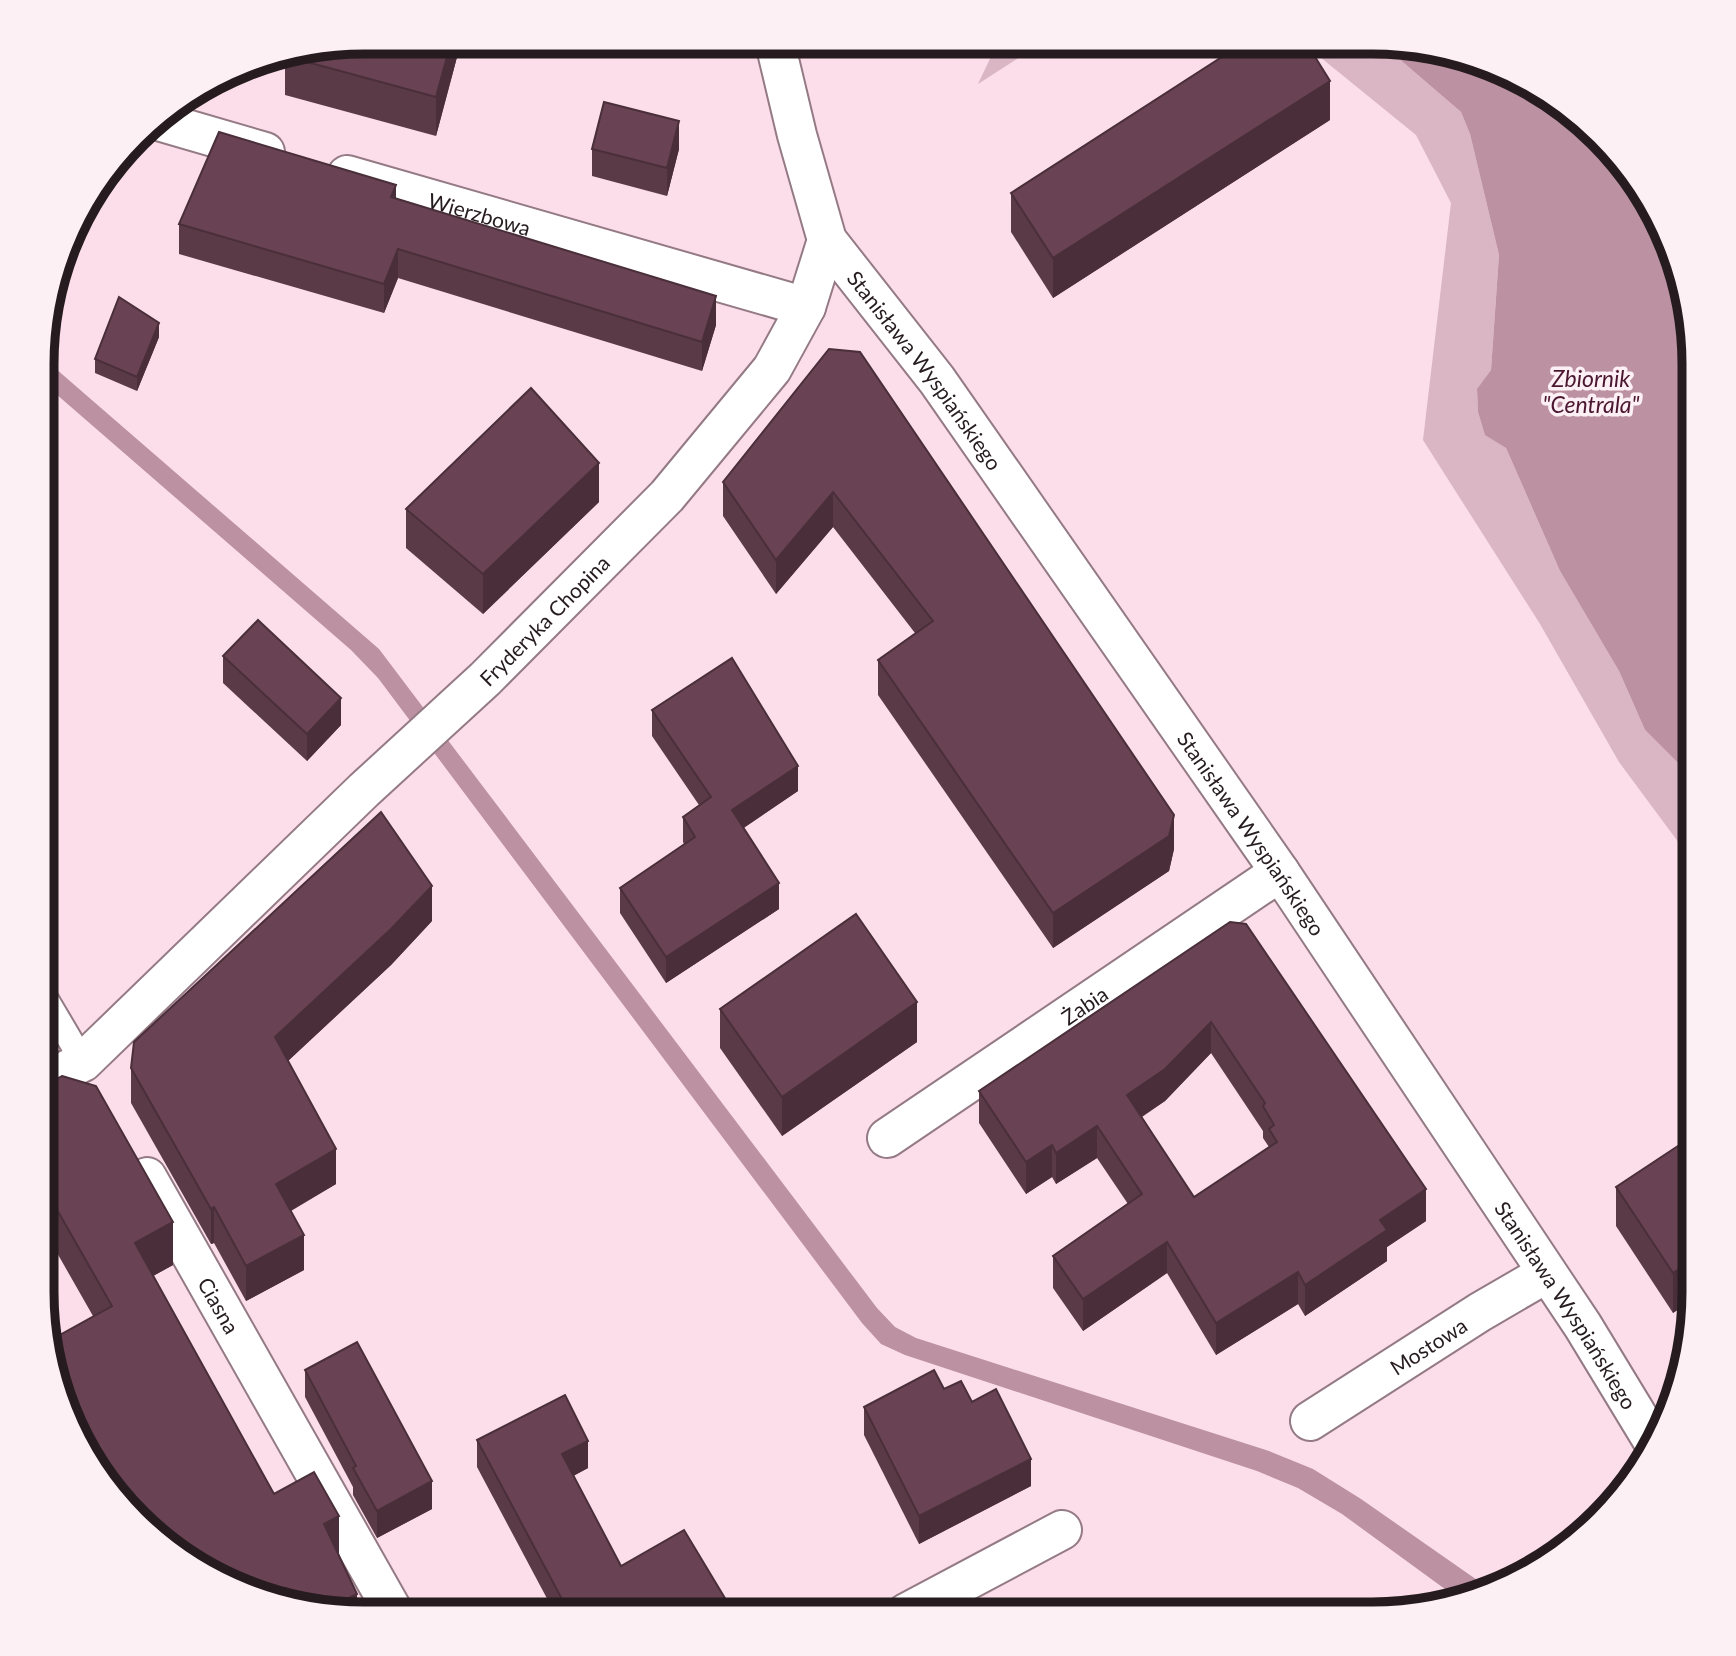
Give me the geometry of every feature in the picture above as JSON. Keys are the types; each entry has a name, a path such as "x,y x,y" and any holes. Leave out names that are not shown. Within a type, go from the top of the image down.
{"street":[{"path":"778,54 827,240"},
{"name":"Wierzbowa","path":"168,124 806,307"},
{"name":"Fryderyka Chopina","path":"54,1079 89,1074 365,790 485,679 667,496 772,369 806,307 827,240"},
{"name":"Stanisława Wyspiańskiego","path":"827,240 937,380 1280,872 1583,1326 1648,1433"},
{"name":"Żabia","path":"887,1138 1280,872"},
{"name":"Ciasna","path":"130,1146 388,1602"},
{"name":"Mostowa","path":"1310,1421 1480,1312 1548,1273"},
{"path":"927,1602 1062,1530"}],"lane":[{"path":"54,1013 89,1074"}],"shaded area":[{"path":"992,54 1024,54 978,84"},
{"path":"1316,54 1395,55 1461,112 1470,134 1499,255 1491,370 1477,390 1478,412 1485,434 1506,448 1560,571 1619,671 1645,730 1682,767 1682,847 1619,762 1540,624 1423,440 1451,203 1416,135"}],"water":[{"name":"Zbiornik \"Centrala\"","path":"1395,55 1433,60 1491,78 1527,96 1561,118 1591,145 1618,175 1650,227 1665,264 1676,303 1682,364 1682,767 1645,730 1619,671 1560,571 1506,448 1485,435 1478,412 1477,389 1491,370 1499,255 1470,134 1461,112"},
{"path":"54,367 379,649 877,1308 895,1327 916,1338 1269,1451 1313,1469 1480,1582 1449,1592 1342,1514 1298,1488 1257,1471 905,1355 881,1344 862,1323 378,678 351,650 54,392"}],"building":[{"path":"364,54 448,54 436,97 301,60"},
{"path":"1226,54 1313,54 1330,81 1053,258 1011,193"},
{"path":"604,102 679,121 667,168 592,149"},
{"path":"219,132 396,185 391,197 716,296 702,342 398,249 384,284 179,224"},
{"path":"119,297 159,323 137,377 95,359"},
{"path":"829,349 860,352 1174,815 1169,836 1053,913 878,660 933,621 833,492 776,560 723,482"},
{"path":"531,388 599,463 483,574 406,509"},
{"path":"258,620 341,698 307,734 223,656"},
{"path":"732,658 798,766 732,810 779,883 666,957 620,888 695,837 683,817 711,797 652,710"},
{"path":"381,812 432,886 391,929 275,1037 336,1149 276,1184 304,1235 246,1266 131,1068 134,1042"},
{"path":"856,914 917,1002 782,1097 720,1009"},
{"path":"1230,922 1246,924 1426,1189 1380,1220 1387,1230 1305,1285 1298,1272 1216,1323 1167,1242 1083,1299 1053,1256 1142,1194 1097,1126 1056,1153 1052,1145 1026,1162 979,1091","holes":["1211,1022 1265,1103 1263,1106 1274,1125 1269,1129 1277,1142 1194,1197 1127,1095 1165,1069"]},
{"path":"62,1076 96,1086 173,1222 135,1243 274,1494 314,1472 339,1516 324,1524 357,1594 343,1601 303,1596 288,1592 286,1588 281,1590 264,1585 227,1570 192,1550 160,1525 131,1496 106,1464 78,1411 65,1372 57,1336 112,1306 54,1204 54,1080"},
{"path":"1682,1143 1682,1267 1673,1273 1616,1187"},
{"path":"357,1342 432,1481 377,1511 305,1370"},
{"path":"934,1370 944,1389 961,1381 972,1402 996,1389 1031,1459 919,1516 864,1407"},
{"path":"565,1395 588,1441 562,1454 621,1566 684,1530 727,1602 557,1602 562,1599 477,1440"}]}
